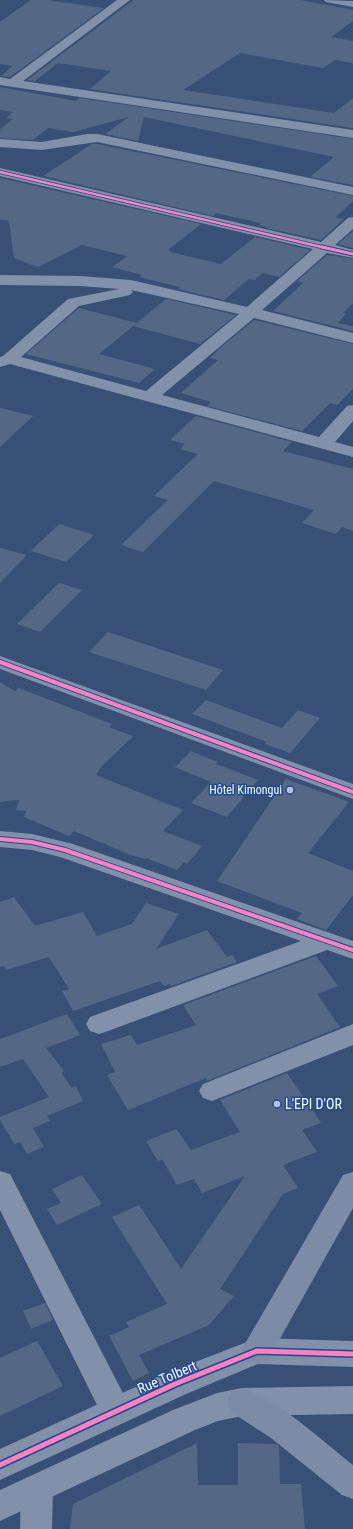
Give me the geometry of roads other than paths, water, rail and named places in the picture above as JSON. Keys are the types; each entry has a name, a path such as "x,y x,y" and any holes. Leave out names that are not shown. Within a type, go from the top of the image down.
{"main road":[{"path":"257,1351 353,1183"},
{"path":"242,1402 282,1428 353,1484"}],"street":[{"path":"6,82 124,0"},
{"path":"330,0 353,4"},
{"path":"6,82 353,134"},
{"path":"0,143 24,147 42,147 88,138 97,138 353,191"},
{"path":"0,172 353,254"},
{"path":"148,397 213,345 353,221"},
{"path":"0,280 112,282 150,289 250,312 353,338"},
{"path":"5,360 74,302 96,297 150,289"},
{"path":"5,360 353,452"},
{"path":"322,444 353,410"},
{"path":"0,662 353,792"},
{"path":"0,839 32,842 65,850 353,950"},
{"path":"99,1024 326,941"},
{"path":"212,1091 353,1034"},
{"path":"0,1182 116,1411"},
{"name":"Rue Tolbert","path":"0,1465 175,1384 257,1351 353,1354"},
{"path":"0,1506 184,1420 218,1407 242,1402 353,1400"},
{"path":"36,1529 37,1489"}],"place":[{"name":"Hôtel Kimongui","path":"290,790"},
{"name":"L'EPI D'OR","path":"277,1104"}]}
